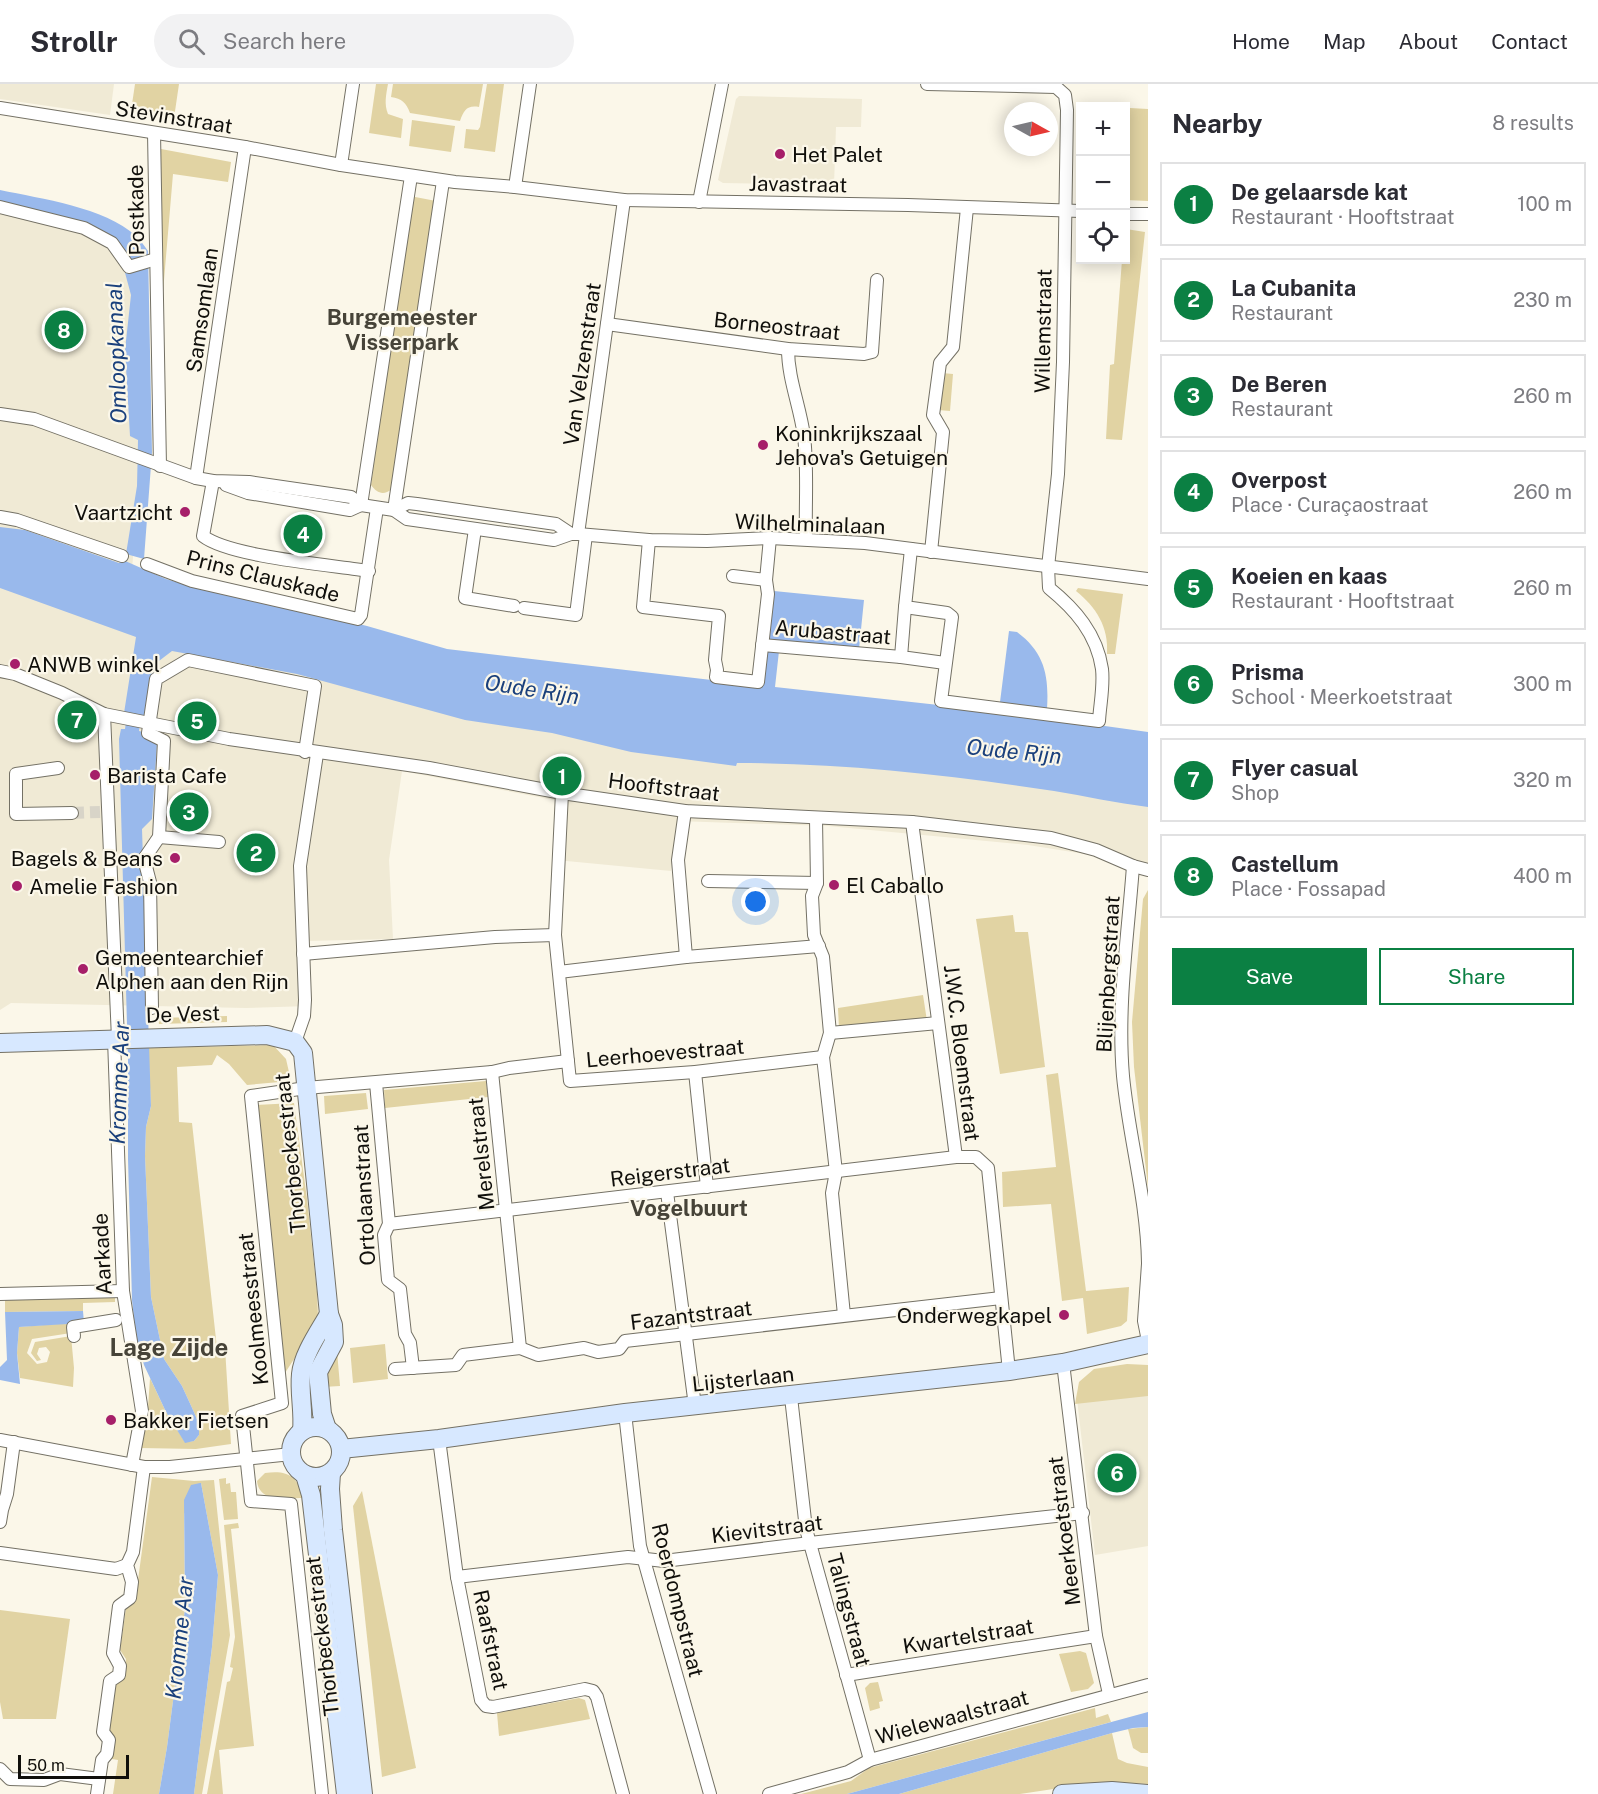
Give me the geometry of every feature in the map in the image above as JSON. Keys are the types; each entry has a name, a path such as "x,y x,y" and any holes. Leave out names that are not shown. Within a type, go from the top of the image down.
{"street":[{"path":"353,84 341,165 443,181 515,187 530,84"},
{"path":"699,202 722,84"},
{"name":"Willemstraat","path":"927,84 1056,87 1065,95 1067,110 1064,351 1058,474 1048,567"},
{"name":"Stevinstraat","path":"0,108 245,147 341,165"},
{"name":"Postkade","path":"154,133 160,466"},
{"name":"Samsomlaan","path":"196,478 245,147"},
{"path":"361,505 411,176"},
{"path":"394,510 443,181"},
{"name":"Javastraat","path":"515,187 624,200 1076,211"},
{"name":"Van Velzenstraat","path":"475,529 465,598 580,617 578,534 624,200"},
{"path":"0,207 84,228 112,243 129,267 156,259"},
{"path":"931,552 943,432 933,415 940,363 953,347 967,208"},
{"path":"1130,213 1148,214"},
{"name":"Borneostraat","path":"608,324 788,349 864,354 872,352 877,280"},
{"path":"788,349 788,368 799,406 804,439 806,539"},
{"name":"Wilhelminalaan","path":"0,414 34,420 196,478 259,495 350,510 361,505 394,510 407,519 475,529 554,540 578,534 648,540 806,539 911,549 1148,579"},
{"path":"213,481 202,536 212,543 263,555 369,571 377,508"},
{"name":"Wilhelminalaan","path":"394,510 408,503 417,504 556,524 578,534"},
{"path":"0,517 17,520 122,556"},
{"path":"648,540 643,607 719,616 715,660 716,677 758,682 768,594 766,580 770,538"},
{"name":"Arubastraat","path":"901,657 911,549"},
{"name":"Prins Clauskade","path":"147,564 192,581 358,619 361,615 369,571"},
{"name":"Arubastraat","path":"905,607 947,613 952,617 941,701 1099,721 1102,668 1092,636 1065,601 1048,588 1048,567"},
{"path":"733,576 766,580"},
{"name":"Arubastraat","path":"762,645 945,663"},
{"name":"Thorbeckestraat","path":"147,724 156,679 188,660 315,686 300,866 304,1016 295,1042 303,1053 329,1314 333,1325 334,1342 318,1372 322,1414 327,1430"},
{"name":"Hooftstraat","path":"0,671 15,674 53,689 104,714 147,724 311,753 429,768 562,793 686,812 912,822 1051,838 1096,850 1148,870"},
{"name":"Aarkade","path":"98,1794 102,1760 107,1754 109,1740 103,1732 110,1681 119,1675 120,1666 113,1653 119,1606 130,1598 132,1582 127,1565 133,1552 142,1411 123,1291 116,1039 105,812 104,714"},
{"path":"147,724 148,733 164,741 159,837 219,842"},
{"path":"58,768 16,774 16,814 72,813"},
{"path":"562,793 555,935 568,1061"},
{"path":"686,812 678,860 686,957"},
{"path":"816,819 817,883 813,896 814,935 824,957 830,1033 823,1057 836,1172 832,1193 844,1315"},
{"name":"J.W.C. Bloemstraat","path":"912,822 956,1157 976,1157 988,1168 1009,1371"},
{"name":"De Vest","path":"152,1008 150,882 144,859 159,837"},
{"name":"Blijenbergstraat","path":"1133,866 1120,1027 1124,1078 1148,1236 1144,1321 1148,1342"},
{"path":"708,881 817,883"},
{"path":"303,954 495,937 555,935"},
{"path":"559,972 686,957 819,946"},
{"path":"830,1033 938,1023"},
{"name":"De Vest","path":"0,1043 267,1035 295,1042"},
{"name":"Leerhoevestraat","path":"492,1072 568,1061 570,1081 695,1072 823,1057"},
{"name":"Merelstraat","path":"376,1083 492,1072 520,1348"},
{"path":"695,1072 707,1187"},
{"path":"306,1088 376,1083"},
{"name":"Ortolaanstraat","path":"376,1083 389,1224 384,1235 388,1280 400,1288 405,1334 410,1343 413,1368"},
{"name":"Koolmeesstraat","path":"306,1088 251,1096 282,1403 242,1416 251,1501 291,1504 322,1794"},
{"name":"Reigerstraat","path":"389,1224 956,1157"},
{"path":"667,1192 695,1406"},
{"path":"0,1294 123,1291"},
{"name":"Fazantstraat","path":"395,1369 456,1365 463,1355 520,1348 538,1355 584,1348 598,1352 619,1349 625,1341 1001,1298"},
{"path":"302,1431 304,1415 300,1375 303,1362 329,1314"},
{"path":"75,1335 73,1327 116,1320"},
{"name":"Lijsterlaan","path":"341,1449 625,1413 791,1397 1009,1371 1063,1363 1148,1342"},
{"name":"Meerkoetstraat","path":"1063,1363 1096,1636 1109,1694"},
{"name":"Talingstraat","path":"791,1397 806,1529 870,1760"},
{"name":"Roerdompstraat","path":"625,1413 640,1545 710,1794"},
{"path":"314,1427 327,1430 338,1439 341,1449 339,1462 331,1473 321,1477 305,1475 295,1466 291,1454 293,1441 302,1431 314,1427"},
{"name":"Raafstraat","path":"439,1438 457,1577 482,1700 486,1706 494,1707 585,1689 592,1691 597,1697 623,1794"},
{"path":"0,1440 138,1466 170,1467 291,1454"},
{"path":"0,1522 7,1494 14,1442"},
{"name":"Thorbeckestraat","path":"331,1473 333,1530 363,1794"},
{"name":"Thorbeckestraat","path":"305,1475 312,1495 346,1794"},
{"name":"Kievitstraat","path":"457,1577 628,1557 668,1561 810,1542 1083,1514"},
{"path":"0,1553 116,1569 127,1565"},
{"name":"Kwartelstraat","path":"846,1675 1096,1636"},
{"name":"Wielewaalstraat","path":"769,1794 848,1772 870,1760 1148,1685"},
{"path":"0,1769 10,1779 44,1780 60,1774 99,1779"},
{"path":"1062,1794 1112,1791 1148,1794"}],"shaded area":[{"path":"0,84 114,84 110,115 0,99"},
{"path":"135,84 179,84 174,118 131,111"},
{"path":"376,84 388,84 387,110 388,114 403,119 401,138 369,133"},
{"path":"393,84 483,84 479,107 466,109 460,121 410,113 403,102 391,97"},
{"path":"487,84 504,84 495,152 464,148 466,129 478,130 480,127"},
{"name":"Het Palet","path":"739,96 862,99 861,127 836,127 834,185 723,183 718,180 736,99"},
{"path":"1130,108 1148,109 1148,201 1130,200"},
{"path":"412,120 455,126 451,152 409,146"},
{"path":"161,149 231,162 228,182 173,174 163,292 159,155"},
{"path":"410,196 436,201 392,489 383,493 378,492 371,485"},
{"path":"0,200 84,222 137,269 141,459 127,631 800,748 1148,803 1148,864 1028,845 828,826 677,821 671,871 556,860 560,801 402,771 389,860 393,939 306,941 309,1006 246,1008 11,1003 0,1010"},
{"path":"1130,230 1145,232 1122,440 1106,439 1110,365 1114,364 1122,264 1130,264"},
{"path":"942,373 953,374 950,411 938,410"},
{"path":"1078,588 1123,594 1115,654 1107,654 1106,635 1100,618 1090,604 1076,591"},
{"path":"1148,890 1148,1187 1134,1067 1132,1022 1143,899"},
{"path":"1013,915 1015,932 1028,932 1045,1067 1000,1074 976,919"},
{"path":"923,995 927,1021 839,1029 838,1008"},
{"path":"227,1016 227,1022 159,1024 158,1018"},
{"path":"273,1045 286,1059 291,1081 247,1085 229,1064 217,1055 212,1065 177,1067 179,1122 192,1123 217,1348 225,1348 231,1444 196,1449 140,1448 147,1422 150,1378 166,1412 185,1442 194,1441 199,1435 199,1424 182,1386 164,1359 151,1297 145,1156 146,1127 151,1106 148,1048"},
{"path":"1058,1073 1086,1291 1129,1287 1127,1321 1121,1326 1087,1334 1083,1298 1062,1301 1051,1204 1003,1207 1002,1172 1056,1167 1046,1075"},
{"path":"486,1081 488,1097 385,1108 384,1090"},
{"path":"366,1093 368,1109 325,1114 324,1096"},
{"path":"294,1103 307,1199 318,1317 311,1333 283,1376 256,1105"},
{"path":"115,1296 115,1302 83,1303 83,1311 5,1312 5,1300"},
{"path":"69,1323 71,1333 32,1339 27,1353 37,1364 47,1362 50,1352 46,1347 39,1348 37,1354 41,1360 37,1361 31,1353 35,1342 71,1336 73,1387 20,1378 17,1353 19,1327"},
{"path":"385,1344 388,1379 353,1383 350,1348"},
{"path":"337,1351 340,1386 323,1387 324,1374"},
{"path":"1127,1364 1148,1365 1148,1396 1075,1404 1079,1382 1094,1369"},
{"path":"1148,1391 1148,1546 1095,1555 1077,1399"},
{"path":"265,1473 290,1476 298,1484 304,1498 275,1498 263,1493 257,1481"},
{"path":"152,1477 194,1481 214,1480 230,1635 202,1794 194,1794 212,1647 218,1575 201,1483 184,1514 185,1609 159,1794 113,1794 118,1760 112,1759 115,1739 108,1730 115,1685 123,1679 126,1659 120,1650 126,1608 135,1602"},
{"path":"226,1478 226,1484 230,1483 231,1492 236,1492 238,1519 224,1520 219,1479"},
{"path":"362,1491 416,1768 382,1777 353,1506"},
{"path":"238,1523 239,1528 231,1529 254,1746 219,1750 223,1794 207,1794 227,1682 230,1681 233,1668 230,1667 235,1637 224,1525"},
{"path":"0,1610 70,1619 56,1719 3,1719 0,1702"},
{"path":"1080,1651 1086,1653 1094,1683 1088,1689 1071,1692 1059,1654"},
{"path":"878,1682 883,1701 879,1702 880,1708 870,1711 865,1688 870,1683"},
{"path":"579,1698 585,1700 590,1719 499,1736 497,1713"},
{"path":"1095,1708 1096,1718 1108,1714 1111,1722 847,1794 801,1794 851,1781 869,1768"},
{"path":"1148,1727 1148,1753 1141,1753 1133,1748 1128,1729"},
{"path":"1112,1733 1118,1759 1148,1767 1148,1784 1100,1782 1020,1794 899,1794"}],"water":[{"path":"0,190 53,201 107,218 136,236 148,251 152,452 144,559 126,554 137,486 138,440 130,436 125,350 131,295 124,269 108,246 80,231 0,211"},
{"name":"Oude Rijn","path":"0,527 25,530 119,563 123,560 166,579 190,586 367,626 447,649 763,686 774,591 864,600 859,649 780,642 775,687 975,709 1020,705 1000,702 1009,631 1017,632 1034,648 1046,676 1047,709 1027,706 1026,715 1148,732 1148,807 936,775 816,765 737,763 736,766 631,752 552,733 465,720 297,674 172,651 155,664 146,717 141,717 139,731 157,744 152,819 142,829 151,1106 146,1127 145,1156 151,1297 164,1359 182,1386 199,1424 199,1435 194,1441 185,1443 166,1412 144,1365 136,1338 132,1300 119,739 121,729 125,729 127,715 124,713 136,637 0,588"},
{"path":"83,1311 84,1323 19,1327 17,1353 20,1384 0,1380 0,1367 7,1360 5,1312"},
{"path":"201,1483 218,1575 212,1647 194,1794 159,1794 185,1609 184,1500 191,1485"},
{"path":"1148,1712 1148,1727 1112,1733 899,1794 847,1794"}],"tunnel":[{"path":"72,813 100,812"}],"place":[{"name":"Het Palet","path":"780,154"},
{"name":"Castellum","path":"64,330"},
{"name":"Koninkrijkszaal Jehova's Getuigen","path":"763,445"},
{"name":"Vaartzicht","path":"185,512"},
{"name":"Overpost","path":"303,534"},
{"name":"ANWB winkel","path":"15,664"},
{"name":"Flyer casual","path":"77,720"},
{"name":"Koeien en kaas","path":"197,721"},
{"name":"Barista Cafe","path":"95,775"},
{"name":"De gelaarsde kat","path":"562,776"},
{"name":"De Beren","path":"189,812"},
{"name":"La Cubanita","path":"256,853"},
{"name":"Bagels & Beans","path":"175,858"},
{"name":"El Caballo","path":"834,885"},
{"name":"Amelie Fashion","path":"17,886"},
{"name":"Gemeentearchief Alphen aan den Rijn","path":"83,969"},
{"name":"Onderwegkapel","path":"1064,1315"},
{"name":"Bakker Fietsen","path":"111,1420"},
{"name":"Prisma","path":"1117,1473"}],"district":[{"name":"Burgemeester Visserpark","path":"402,330"},
{"name":"Vogelbuurt","path":"689,1208"},
{"name":"Lage Zijde","path":"169,1347"}],"water label":[{"name":"Omloopkanaal","path":"116,353"},
{"name":"Kromme Aar","path":"119,1083"},
{"name":"Kromme Aar","path":"179,1638"}]}
